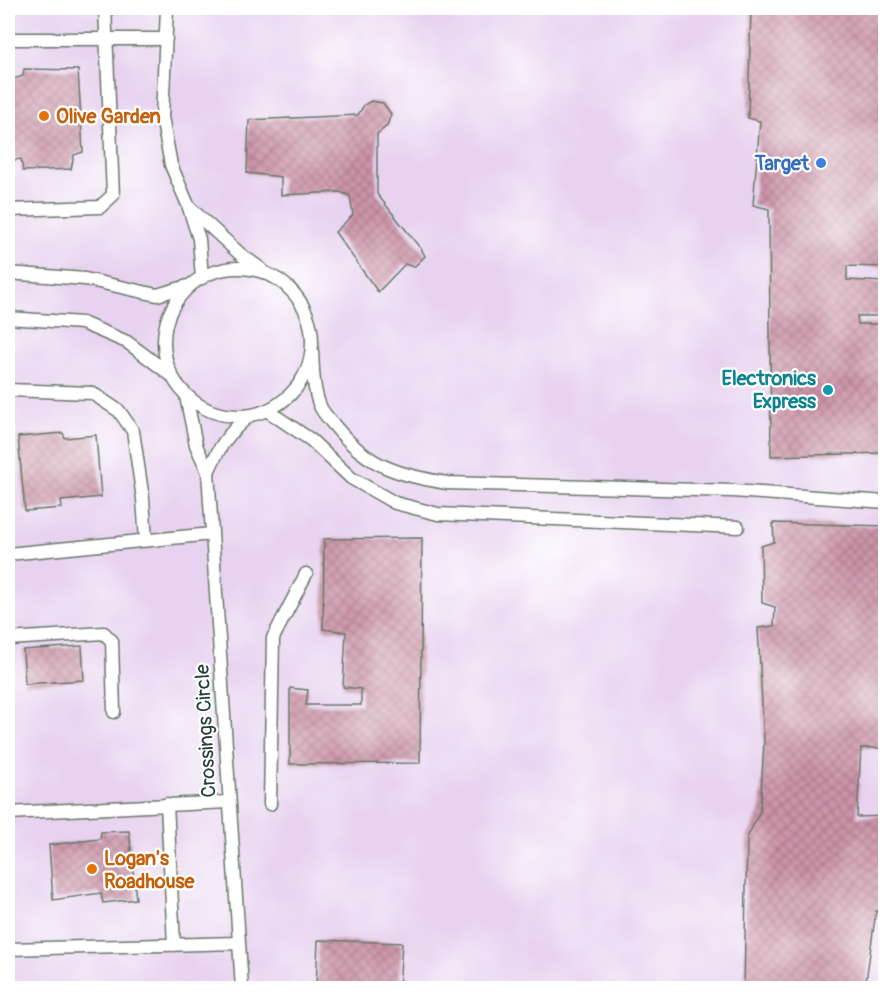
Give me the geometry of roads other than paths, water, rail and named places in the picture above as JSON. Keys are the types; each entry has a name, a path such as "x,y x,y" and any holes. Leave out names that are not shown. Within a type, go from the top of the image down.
{"lane":[{"path":"8,210 100,207 113,195 105,8"},
{"path":"167,8 162,117 171,165 199,239 202,278"},
{"path":"8,39 166,39"},
{"path":"188,205 240,254 289,287 304,308 311,325 314,387 321,409 347,442 384,468 416,478 447,483 733,491 885,502"},
{"path":"8,273 86,279 157,295 238,267 264,272"},
{"path":"188,286 172,306 164,330 164,356 171,375 186,396 210,412 236,417 268,411 288,397 304,377 312,351"},
{"path":"8,318 82,323 127,342 171,375"},
{"path":"8,390 92,393 119,411 133,431 143,499 146,540"},
{"path":"186,396 196,445 208,472"},
{"path":"268,411 311,440 351,478 395,503 438,514 738,527"},
{"path":"208,472 219,447 234,428 252,414"},
{"name":"Crossings Circle","path":"208,472 242,988"},
{"path":"8,554 212,534"},
{"path":"270,804 273,638 306,574"},
{"path":"8,639 104,633 112,641 114,712"},
{"path":"8,813 228,802"},
{"path":"167,804 174,945"},
{"path":"8,949 239,943"}],"place":[{"name":"Olive Garden","path":"44,116"},
{"name":"Target","path":"821,163"},
{"name":"Electronics Express","path":"828,390"},
{"name":"Logan's Roadhouse","path":"92,869"}]}
